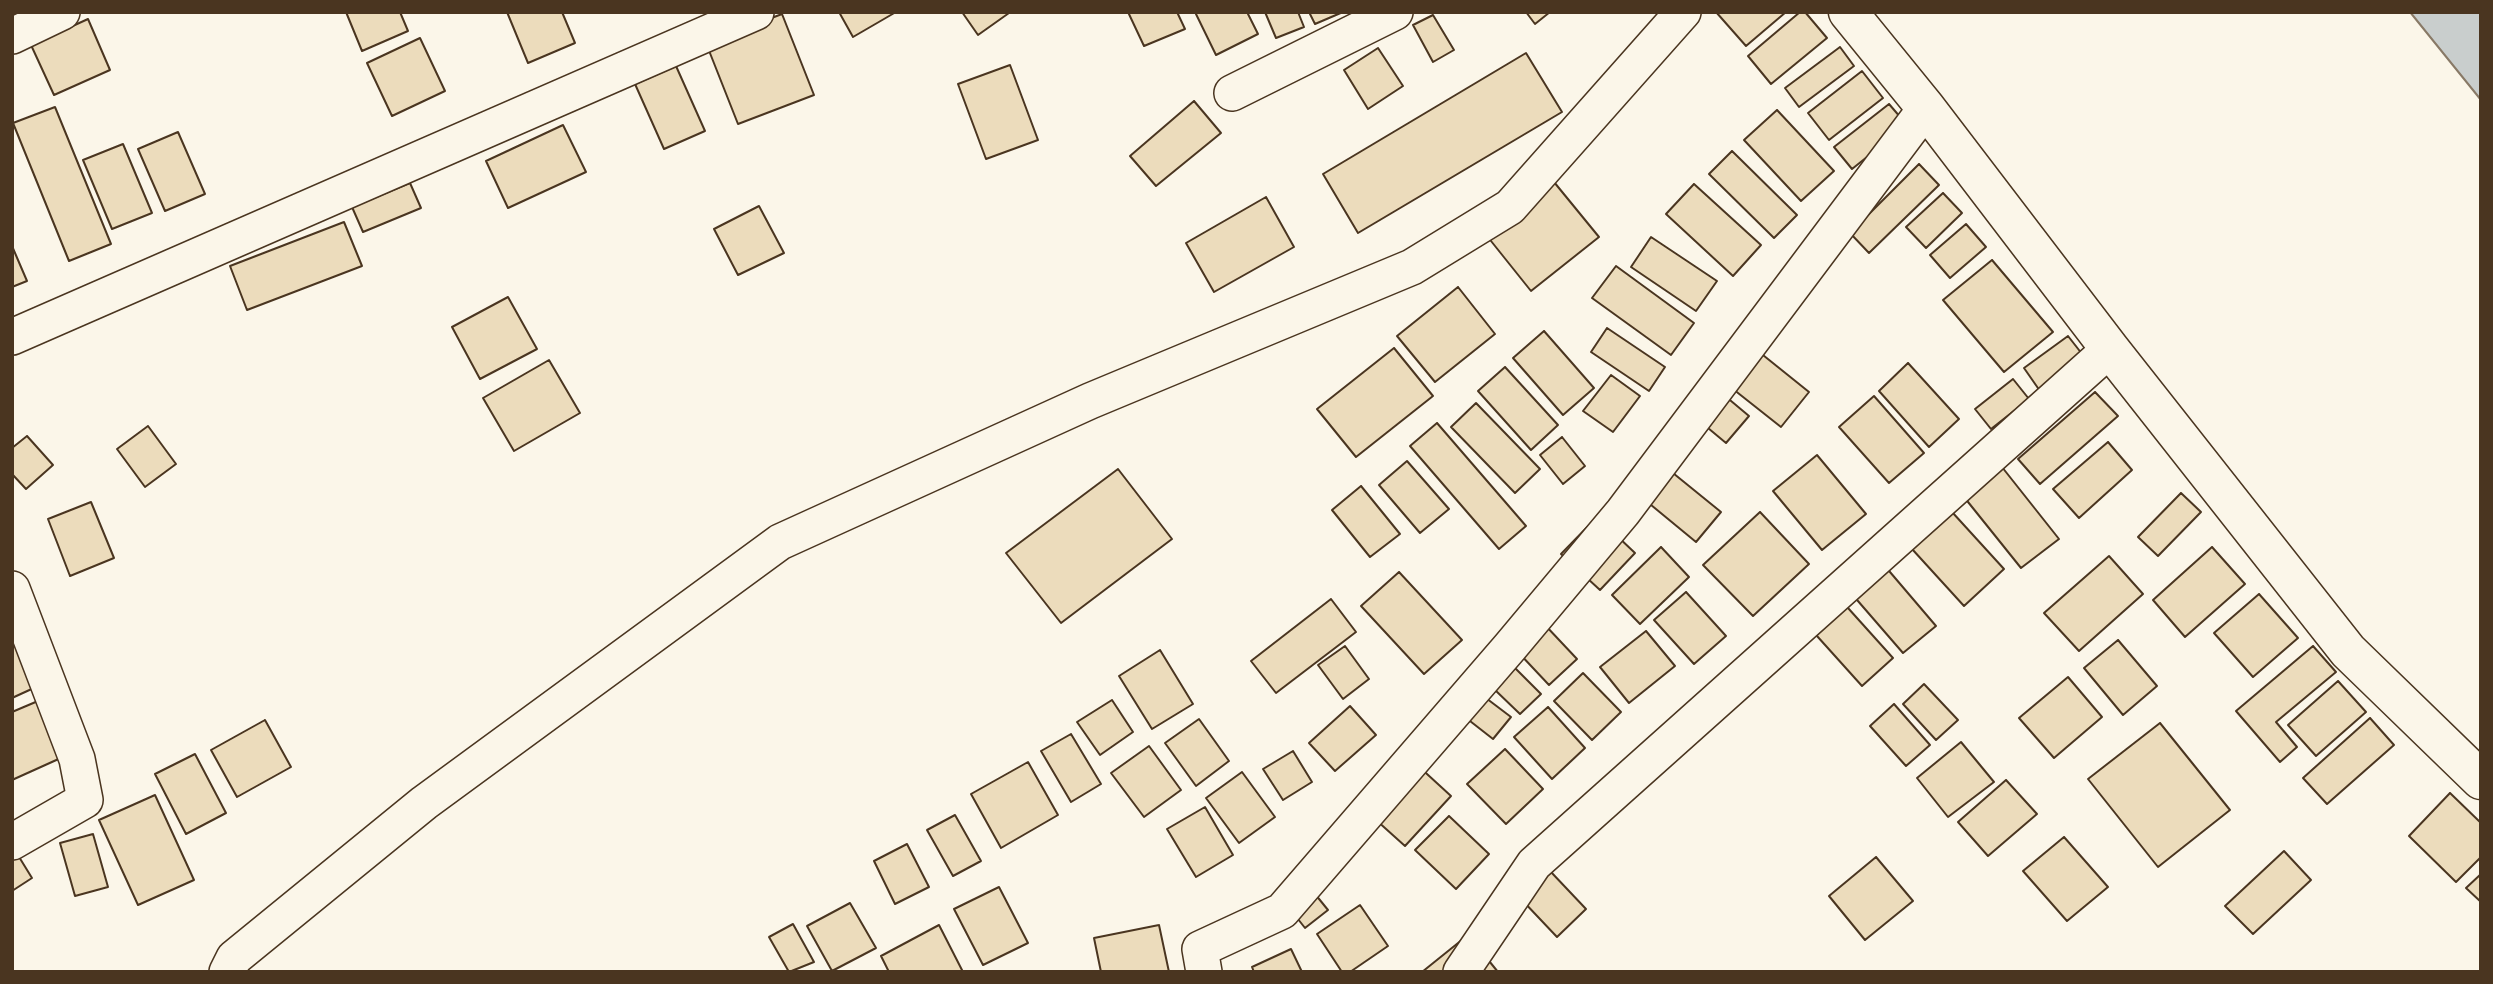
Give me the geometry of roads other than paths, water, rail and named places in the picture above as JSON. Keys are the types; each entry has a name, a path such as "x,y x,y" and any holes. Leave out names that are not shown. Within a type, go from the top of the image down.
{"highway":[{"path":"1848,12 1926,107 2110,349 2348,652 2481,780"}],"street":[{"path":"12,36 62,12"},
{"path":"12,337 756,12"},
{"path":"1232,93 1395,12"},
{"path":"227,972 234,958 424,803 780,542 1090,401 1412,267 1510,207 1683,12"},
{"path":"1204,972 1200,949 1282,911 1528,626 1623,512 1926,107"},
{"path":"1461,972 1534,864 2110,349"},
{"path":"12,589 77,759 85,800 12,842"}]}
